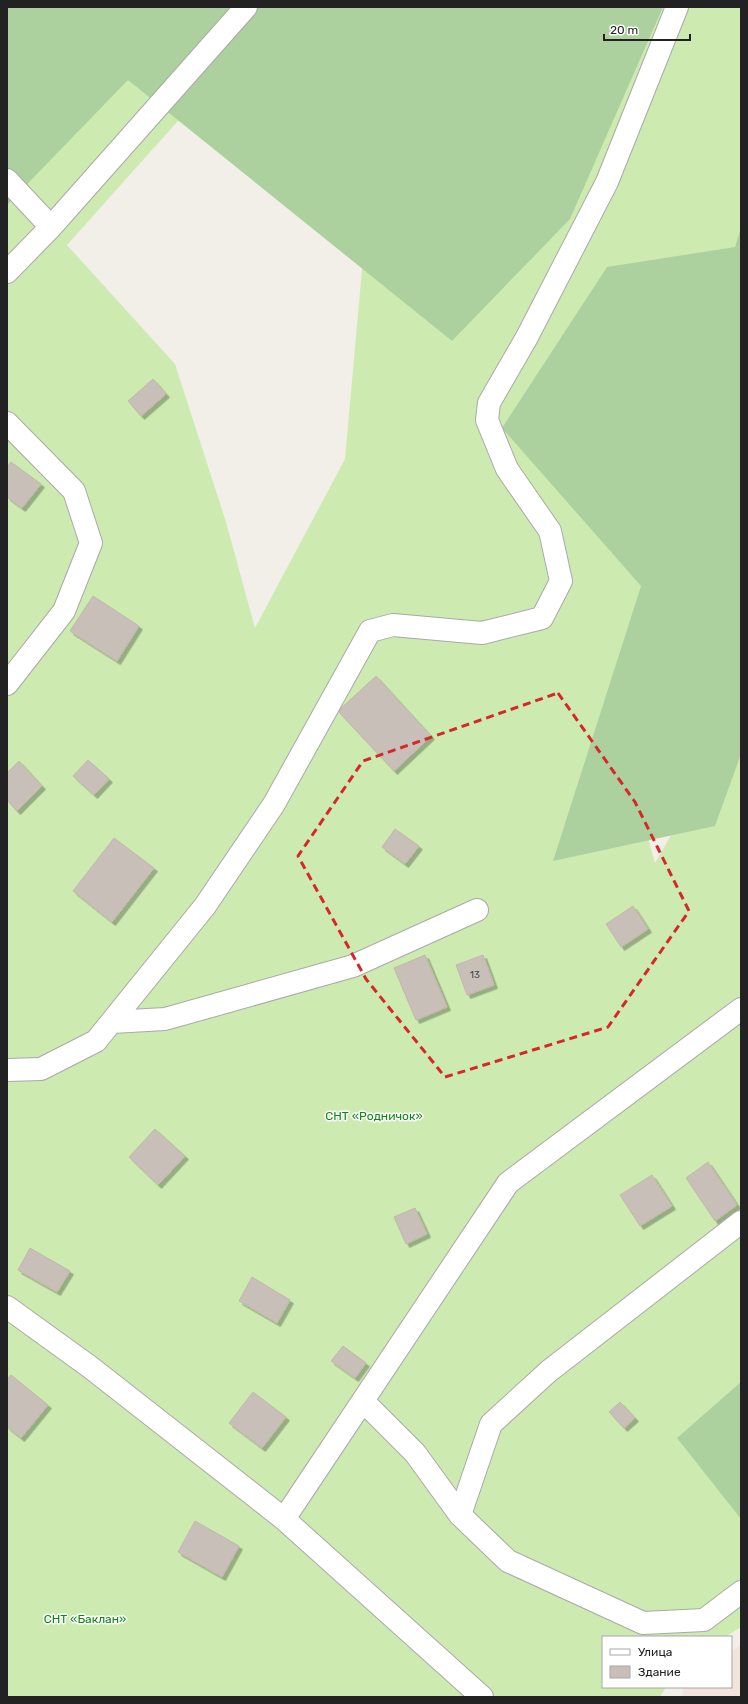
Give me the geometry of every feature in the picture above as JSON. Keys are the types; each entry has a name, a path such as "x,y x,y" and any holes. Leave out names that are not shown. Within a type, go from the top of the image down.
{"street":[{"path":"7,272 50,227 246,7"},
{"path":"7,1070 41,1069 96,1041 112,1022 205,906 274,804 370,631 393,625 482,633 542,618 561,581 550,531 506,469 487,420 490,403 527,337 607,182 677,7"},
{"path":"7,180 50,227"},
{"path":"7,423 74,491 91,543 64,611 7,684"},
{"path":"112,1022 165,1019 353,966 477,910"},
{"path":"284,1519 508,1183 741,1009"},
{"path":"460,1515 491,1424 549,1371 741,1222"},
{"path":"7,1307 90,1367 284,1519 482,1697"},
{"path":"363,1401 415,1453 460,1515 508,1561 643,1623 704,1620 741,1592"}],"highlighted area":[{"path":"558,693 635,802 689,911 608,1027 445,1077 366,979 298,856 363,761"}],"shaded area":[{"path":"741,1645 741,1697 682,1697 683,1688 732,1688 732,1650"}],"green space":[{"path":"7,7 663,7 570,219 452,341 128,80 7,205"},
{"name":"СНТ «Родничок»","path":"280,7 67,245 175,364 226,522 255,628 345,459 364,247 470,7 741,7 741,274 622,746 655,863 741,713 741,1627 727,1636 602,1636 602,1688 665,1688 660,1697 7,1697 7,39"},
{"path":"741,227 741,754 715,826 553,861 641,586 502,428 607,267 735,247"},
{"path":"741,1382 741,1519 677,1438"}],"building":[{"path":"153,379 166,394 141,416 128,401"},
{"path":"11,462 41,484 22,508 7,497 7,467"},
{"path":"93,596 139,626 117,661 70,631"},
{"path":"376,676 431,736 394,771 338,711"},
{"path":"88,760 109,779 94,795 73,776"},
{"path":"19,761 42,786 17,811 7,800 7,773"},
{"path":"395,829 419,846 405,864 382,847"},
{"path":"114,838 154,868 112,922 73,891"},
{"path":"633,906 648,929 621,947 606,924"},
{"path":"425,955 447,1007 416,1020 394,968"},
{"path":"483,955 494,985 467,995 456,965"},
{"path":"155,1129 185,1156 158,1185 129,1157"},
{"path":"708,1162 737,1205 715,1221 686,1178"},
{"path":"652,1175 672,1206 640,1226 620,1195"},
{"path":"415,1208 427,1234 406,1244 394,1217"},
{"path":"30,1248 70,1271 57,1292 18,1270"},
{"path":"252,1277 290,1300 277,1323 239,1301"},
{"path":"343,1346 366,1363 355,1378 331,1361"},
{"path":"11,1375 48,1405 21,1438 7,1427 7,1379"},
{"path":"253,1392 286,1417 262,1448 229,1423"},
{"path":"620,1402 635,1418 624,1428 609,1412"},
{"path":"195,1521 239,1546 222,1577 178,1552"}],"park label":[{"name":"СНТ «Баклан»","path":"85,1619"}]}
